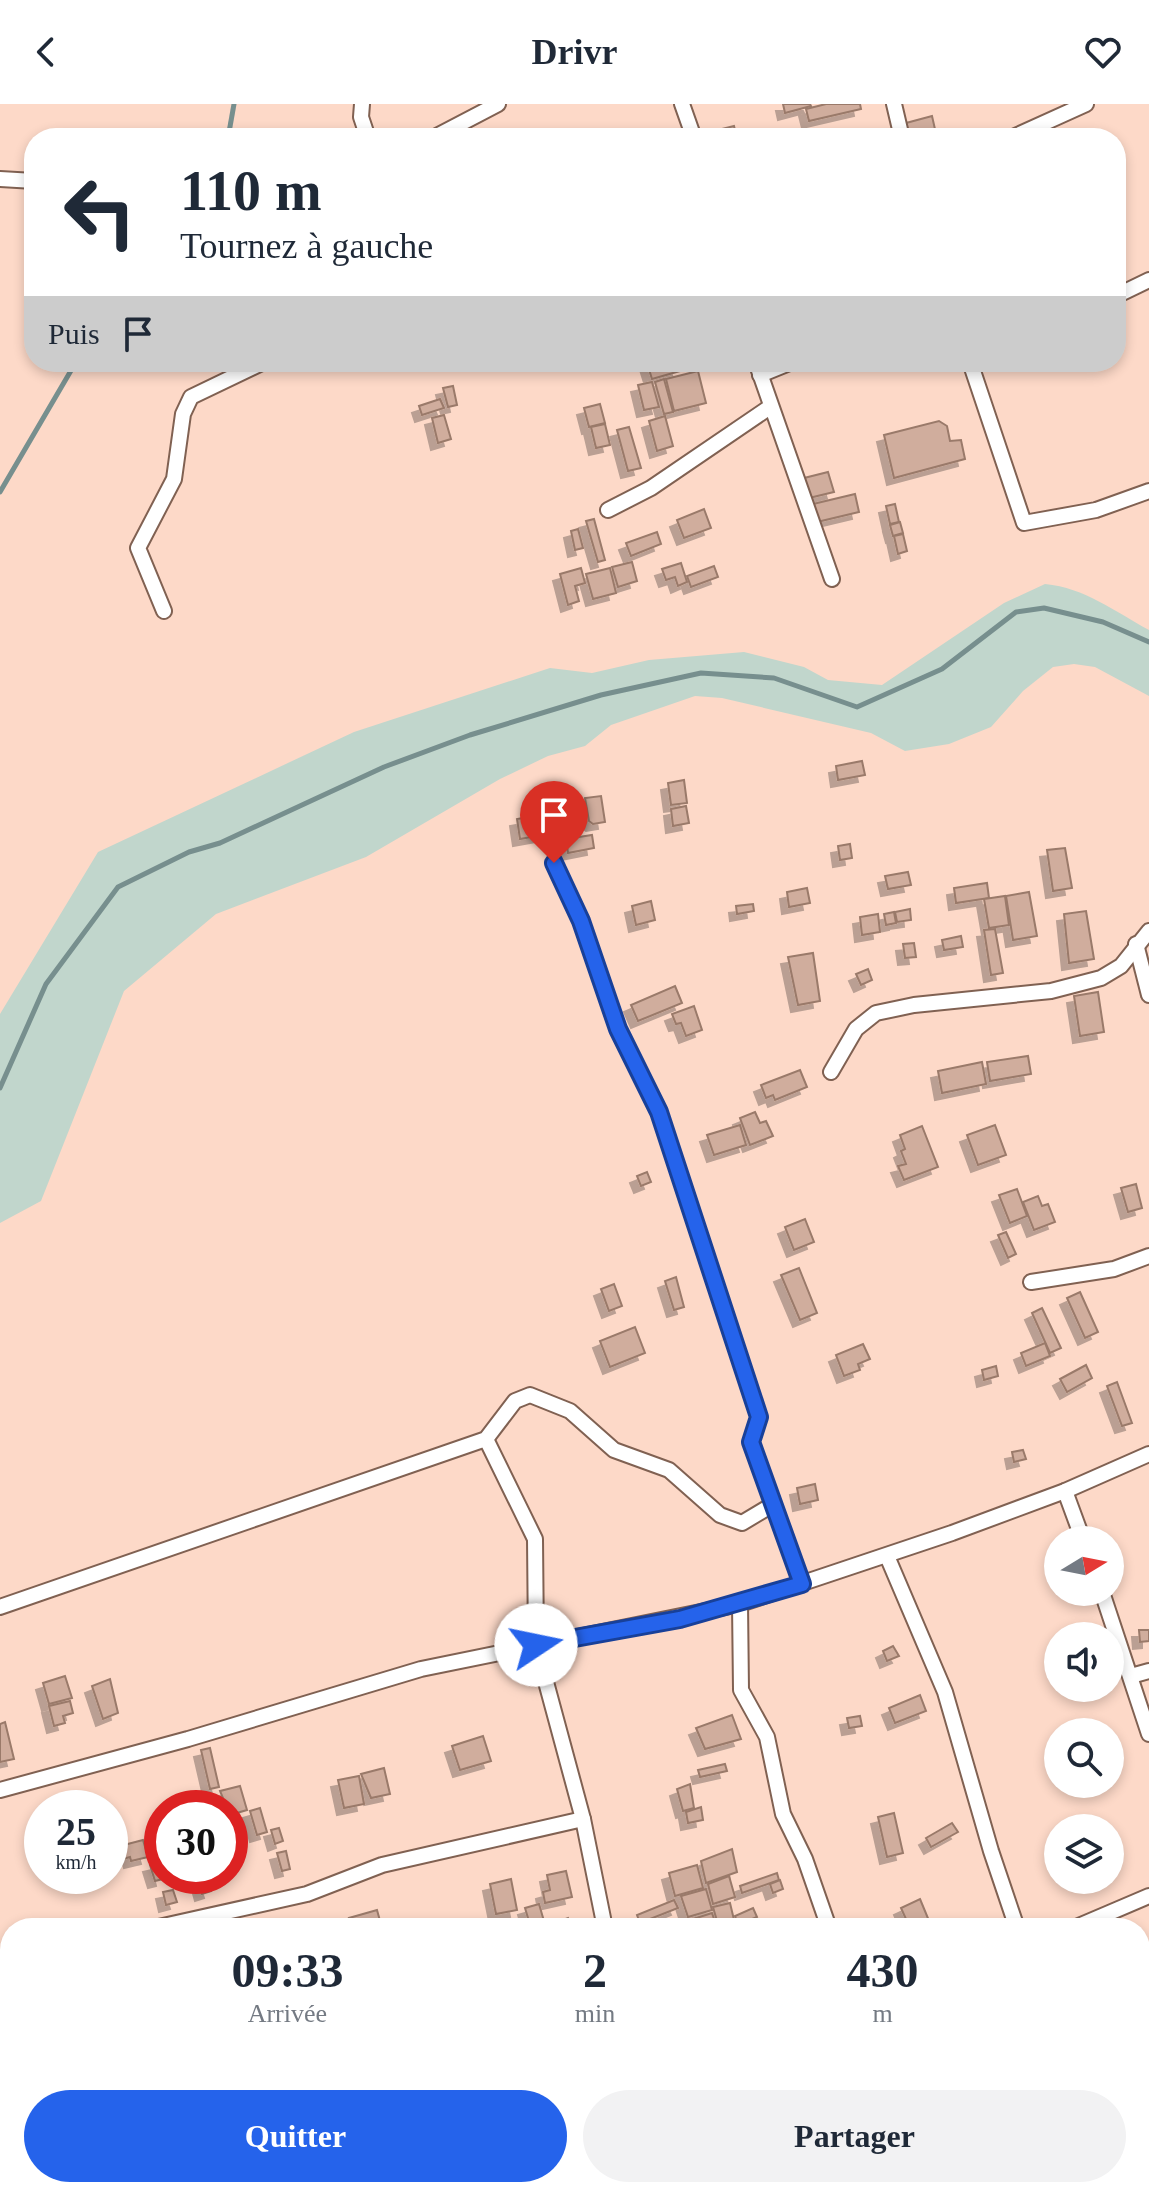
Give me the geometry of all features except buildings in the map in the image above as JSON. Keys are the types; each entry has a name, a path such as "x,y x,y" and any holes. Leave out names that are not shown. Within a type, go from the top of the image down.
{"street":[{"path":"362,104 361,117 365,128"},
{"path":"452,128 498,104"},
{"path":"682,104 690,128"},
{"path":"894,104 900,128"},
{"path":"1033,128 1086,104"},
{"path":"0,179 24,180"},
{"path":"1126,291 1149,280"},
{"path":"164,611 138,548 174,479 183,414 191,397 243,372"},
{"path":"759,372 832,579"},
{"path":"973,372 1024,523 1096,510 1149,491"},
{"path":"608,510 651,488 770,407"},
{"path":"554,863 581,921 618,1029 668,1135 759,1417 751,1442 802,1584"},
{"path":"831,1072 856,1029 876,1013 914,1005 1008,998 1069,987 1113,971 1149,931"},
{"path":"1136,944 1149,995"},
{"path":"1031,1282 1114,1269 1149,1256"},
{"path":"0,1607 486,1439 515,1401 530,1395 570,1411 614,1450 669,1470 720,1515 742,1523 772,1505"},
{"path":"486,1439 535,1539 536,1645 583,1819 603,1918"},
{"path":"0,1790 188,1739 421,1669 740,1604 887,1556 1065,1491 1149,1454"},
{"path":"1065,1491 1078,1526"},
{"path":"887,1556 945,1692 1014,1918"},
{"path":"740,1604 741,1690 767,1737 783,1814 805,1859 826,1918"},
{"path":"1107,1606 1149,1734"},
{"path":"1131,1676 1149,1671"},
{"path":"199,1918 307,1894 382,1865 583,1819"},
{"path":"1097,1918 1149,1896"}],"green space":[{"path":"1045,584 1086,595 1149,630 1149,696 1095,667 1074,664 1053,667 1023,691 991,727 949,744 905,751 871,733 722,698 695,696 611,725 585,746 548,756 500,779 366,857 216,914 124,991 41,1201 0,1223 0,1014 98,852 354,732 550,668 592,673 649,660 744,652 804,667 828,680 882,685 1004,603"}],"waterway":[{"path":"230,128 234,104"},
{"path":"0,492 70,372"},
{"path":"0,1088 46,984 118,887 189,852 220,843 384,767 470,735 601,695 701,673 774,678 857,707 942,669 1016,612 1044,608 1103,622 1149,642"}],"route":[{"path":"536,1645 680,1619 802,1584 751,1442 759,1417 668,1135 618,1029 581,921 554,863"}]}
